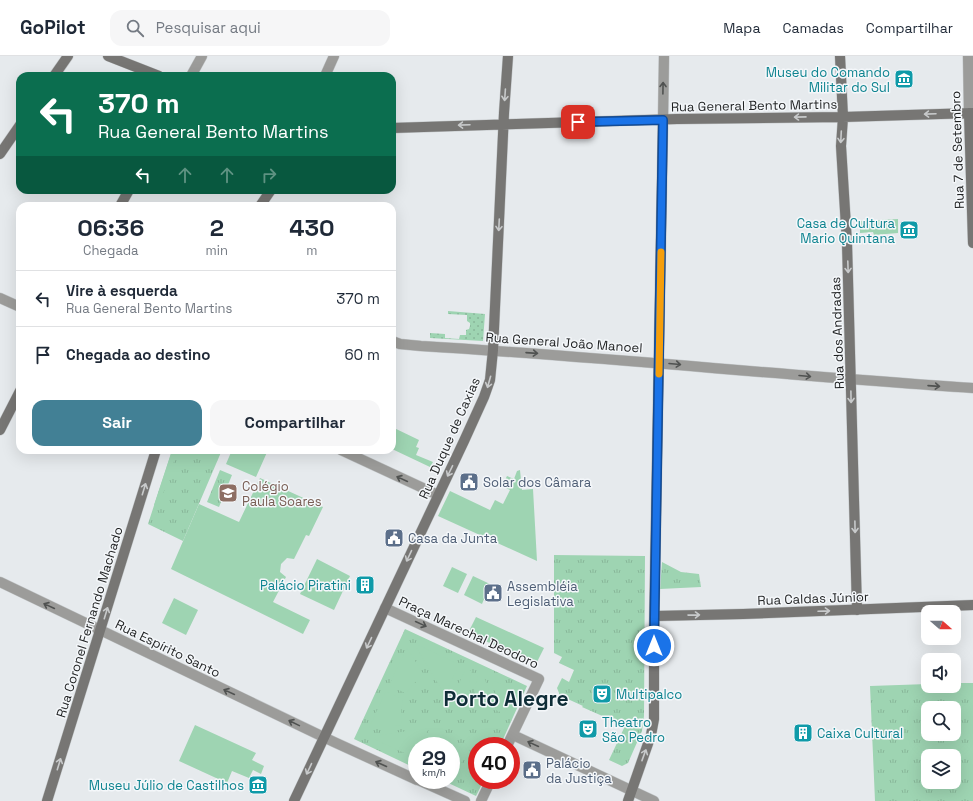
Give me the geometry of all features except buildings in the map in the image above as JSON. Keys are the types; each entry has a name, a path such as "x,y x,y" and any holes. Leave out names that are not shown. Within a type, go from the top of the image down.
{"street":[{"path":"57,72 68,56"},
{"path":"108,56 149,72"},
{"path":"193,72 202,56"},
{"path":"327,72 334,56"},
{"name":"Rua Duque de Caxias","path":"294,801 484,397 492,371 503,124 508,56"},
{"path":"630,796 651,735 654,719 664,56"},
{"name":"Rua dos Andradas","path":"840,56 843,117 841,146 847,243 857,610"},
{"name":"Rua 7 de Setembro","path":"968,56 971,113 973,243"},
{"name":"Rua General Bento Martins","path":"396,128 971,113"},
{"path":"0,154 16,131"},
{"path":"0,298 16,305"},
{"name":"Rua General João Manoel","path":"396,342 660,363 851,380 973,388"},
{"path":"0,430 16,399"},
{"name":"Rua Coronel Fernando Machado","path":"47,801 155,454"},
{"path":"350,454 438,495"},
{"name":"Rua Espírito Santo","path":"0,582 324,738"},
{"name":"Rua Caldas Júnior","path":"655,616 973,605"},
{"name":"Praça Marechal Deodoro","path":"385,608 539,679 513,735"},
{"path":"513,735 630,796 654,801"},
{"path":"324,738 408,776"},
{"path":"438,789 465,801"},
{"path":"481,801 487,789"}],"green space":[{"path":"898,219 898,233 874,235 873,232 860,233 860,221"},
{"path":"448,311 485,314 483,341 430,338 430,333 445,334 445,338 459,339 460,335 466,335 466,330 469,329 470,326 470,323 467,321 467,315 448,314"},
{"path":"396,429 419,440 416,447 419,448 416,455 433,462 430,467 396,451"},
{"path":"171,454 220,454 183,541 148,524"},
{"path":"171,454 176,455 159,506 154,505"},
{"path":"230,454 266,454 256,477 226,464"},
{"path":"220,470 232,475 219,507 207,502"},
{"path":"520,470 522,490 533,489 537,561 438,516 450,491 490,510 495,500 503,504 510,490 502,486 507,476 514,479 517,471"},
{"path":"260,478 323,507 309,536 306,535 294,559 287,558 281,564 280,572 286,577 273,602 310,620 303,634 171,569 199,504 239,522"},
{"path":"554,555 645,556 644,716 642,731 628,763 622,766 609,760 625,726 559,695 557,688 562,678 569,682 574,670 559,663 562,657 554,653"},
{"path":"317,559 350,576 334,610 300,594"},
{"path":"662,562 681,572 699,574 701,587 660,589"},
{"path":"452,567 467,574 458,593 443,586"},
{"path":"473,576 490,584 482,604 464,595"},
{"path":"174,598 198,610 186,635 162,623"},
{"path":"476,617 544,648 536,664 468,633"},
{"path":"405,629 527,686 504,737 468,737 468,789 480,789 476,796 460,788 460,737 408,737 408,765 354,739"},
{"path":"418,645 458,664 446,692 443,692 416,647"},
{"path":"407,648 424,677 414,683 405,693 391,686 390,683"},
{"path":"467,669 472,671 469,683 469,695 467,697 458,693 457,688 465,670"},
{"path":"480,675 484,677 491,696 491,705 489,707 479,701 475,695 476,682 478,676"},
{"path":"494,681 513,689 514,692 505,712 502,713 496,710 496,695 492,683"},
{"path":"961,683 973,683 973,801 875,801 870,686 921,684 921,693 961,693"},
{"path":"388,692 403,700 401,711 402,723 401,725 371,730 369,728 385,693"},
{"path":"195,725 256,753 252,760 264,766 261,774 253,770 249,778 232,771 227,783 179,761"},
{"path":"427,728 428,730 425,737 408,737 408,755 374,739 374,736"},
{"path":"460,752 467,756 460,763"},
{"path":"468,764 468,782 460,778 460,769 464,768"}],"slow traffic":[{"path":"659,374 661,252"}],"place":[{"name":"Museu do Comando Militar do Sul","path":"904,79"},
{"name":"Casa de Cultura Mario Quintana","path":"909,230"},
{"name":"Solar dos Câmara","path":"469,482"},
{"name":"Colégio Paula Soares","path":"228,493"},
{"name":"Casa da Junta","path":"394,538"},
{"name":"Palácio Piratini","path":"365,585"},
{"name":"Assembléia Legislativa","path":"493,593"},
{"name":"Multipalco","path":"602,694"},
{"name":"Theatro São Pedro","path":"588,729"},
{"name":"Caixa Cultural","path":"803,733"},
{"name":"Palácio da Justiça","path":"532,770"},
{"name":"Museu Júlio de Castilhos","path":"258,785"}],"district":[{"name":"Porto Alegre","path":"506,699"}],"route":[{"path":"578,122 663,120 654,646"}]}
